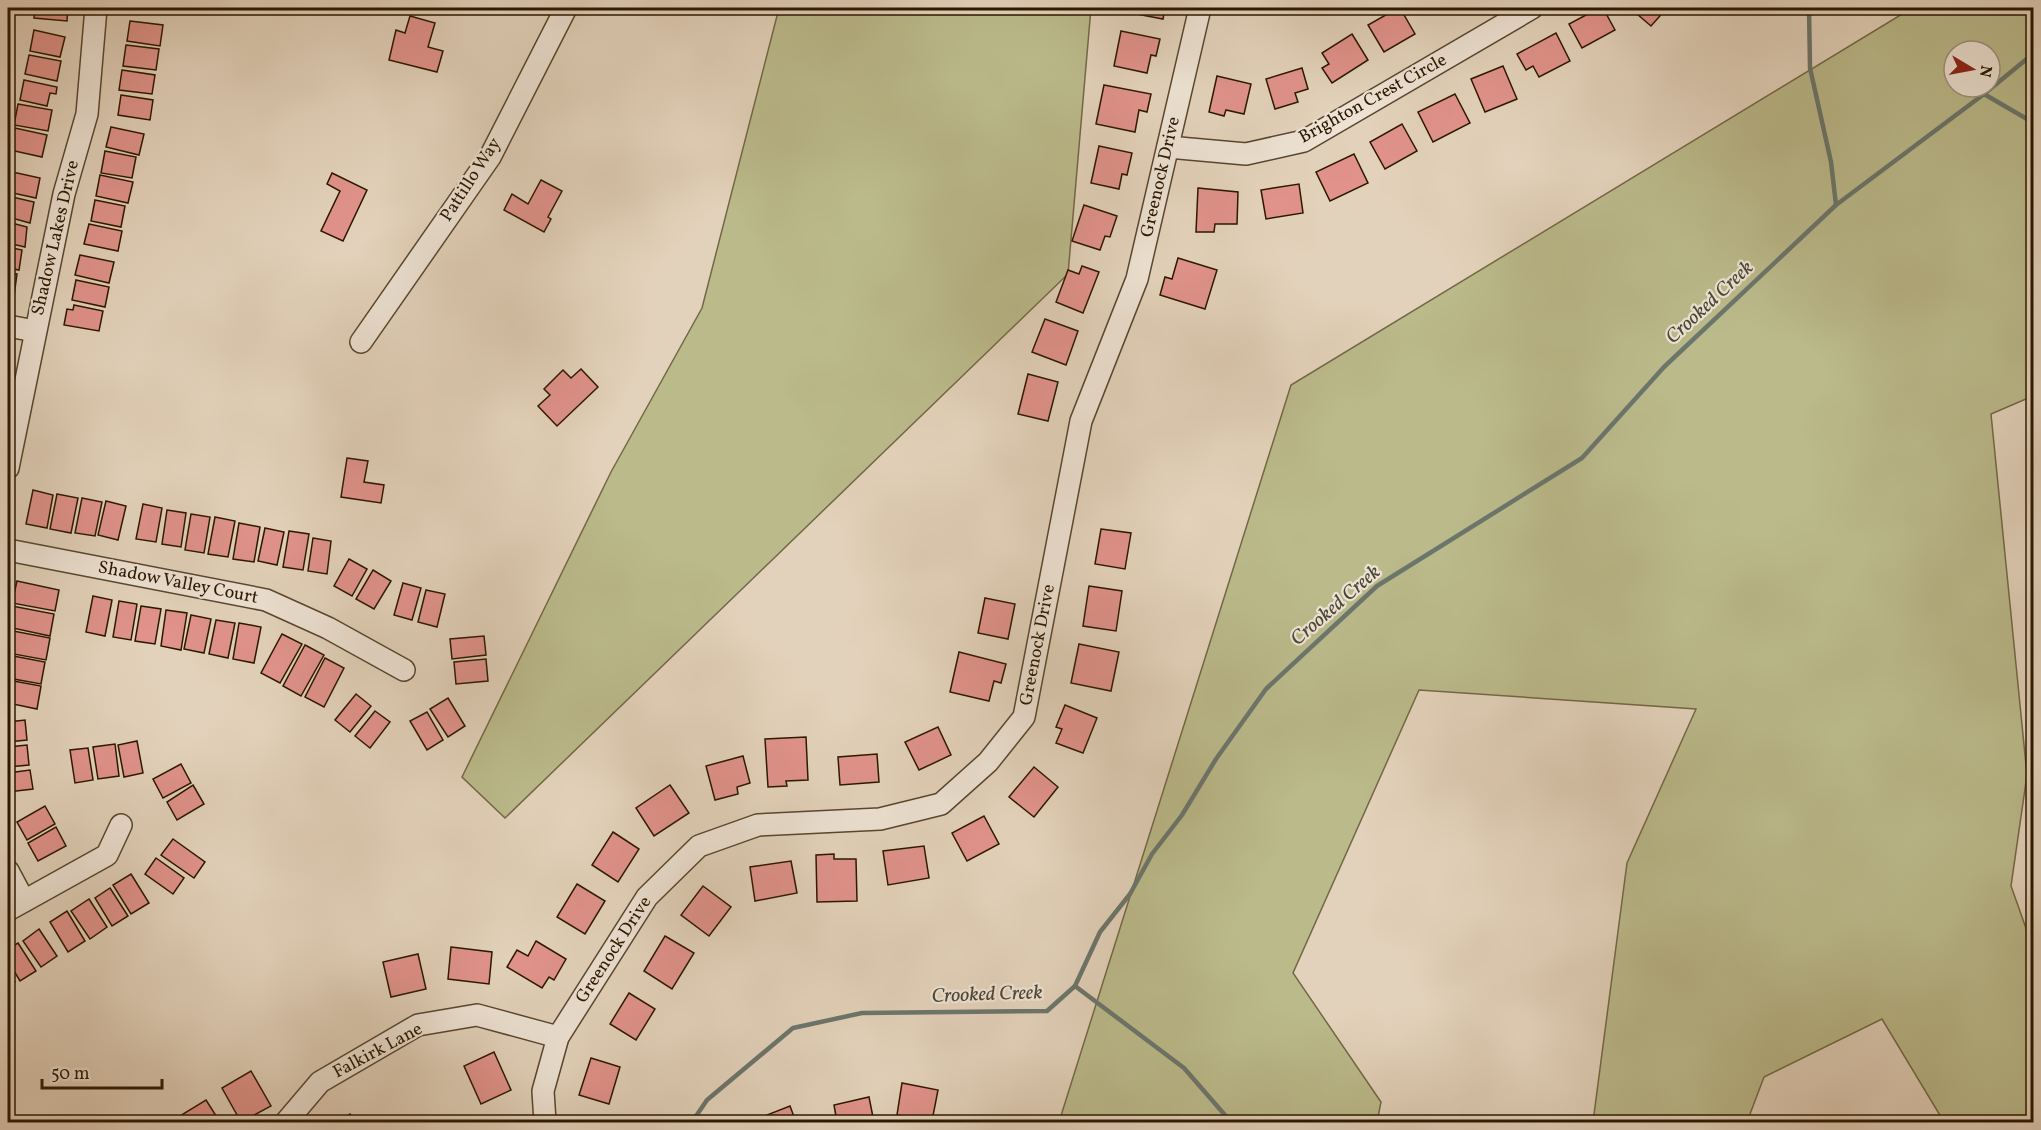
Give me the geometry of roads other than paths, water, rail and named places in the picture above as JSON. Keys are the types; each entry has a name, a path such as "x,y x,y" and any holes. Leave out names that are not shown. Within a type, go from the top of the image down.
{"street":[{"name":"Shadow Lakes Drive","path":"8,468 64,194 87,114 96,8"},
{"name":"Pattillo Way","path":"361,342 490,157 566,8"},
{"name":"Greenock Drive","path":"545,1122 543,1091 558,1037 647,897 699,846 758,825 880,819 941,804 988,762 1024,717 1081,421 1137,279 1200,8"},
{"name":"Brighton Crest Circle","path":"1168,147 1246,154 1304,141 1532,8"},
{"path":"8,326 35,331"},
{"name":"Shadow Valley Court","path":"8,550 266,600 328,628 404,670"},
{"path":"8,871 16,905 107,855 121,825"},
{"name":"Falkirk Lane","path":"286,1122 320,1082 418,1026 477,1015 558,1037"}],"waterway":[{"path":"1809,8 1810,68 1831,162 1836,205"},
{"name":"Crooked Creek","path":"692,1122 707,1100 793,1028 862,1013 1047,1011 1075,986 1100,932 1130,894 1152,854 1182,815 1216,759 1266,689 1377,586 1582,458 1664,367 1836,205 1984,94 2034,53"},
{"path":"1993,99 2034,123"},
{"path":"1075,986 1184,1068 1231,1122"}]}
